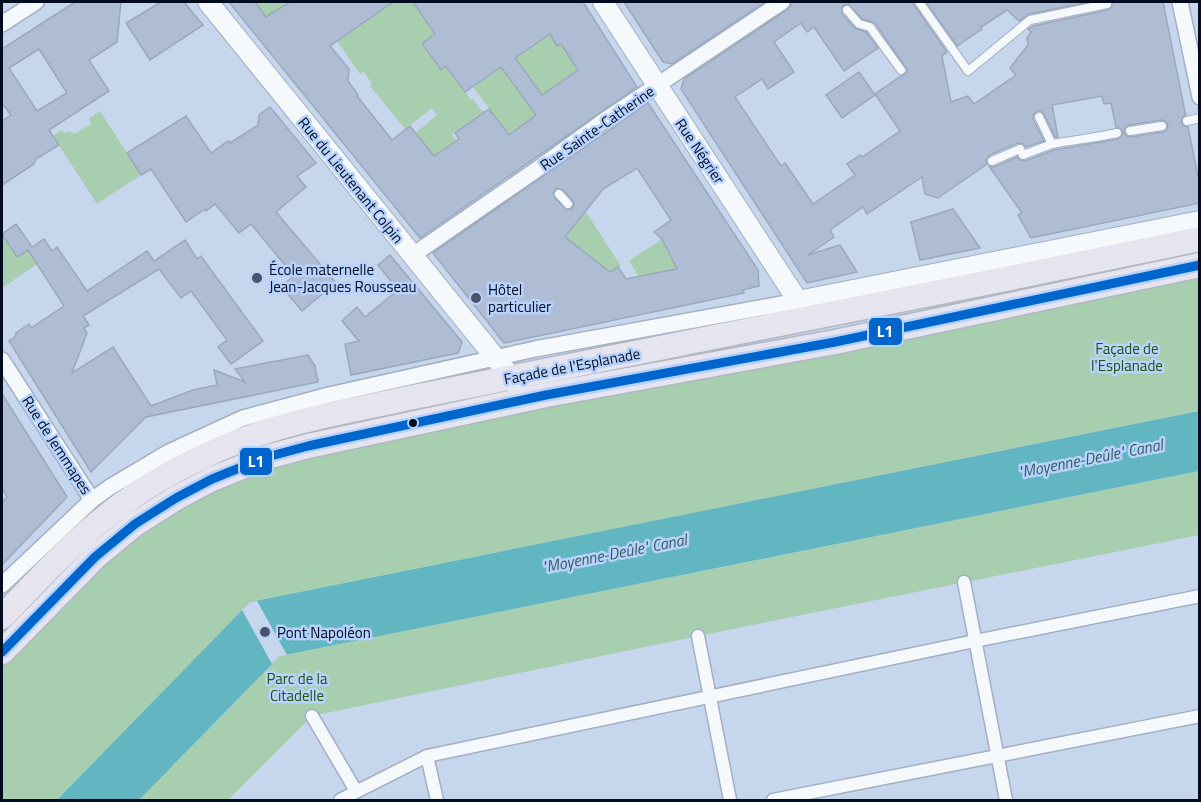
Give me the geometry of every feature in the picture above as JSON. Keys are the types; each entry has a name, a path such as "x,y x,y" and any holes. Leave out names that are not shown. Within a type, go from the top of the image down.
{"main road":[{"name":"Façade de l'Esplanade","path":"2,617 88,530 121,504 160,480 215,452 271,430 311,419 511,377 1200,239"},
{"name":"Façade de l'Esplanade","path":"2,652 103,549 135,524 212,479 286,451 528,399 835,342 1200,265"}],"street":[{"path":"2,24 36,2"},
{"name":"Rue du Lieutenant Colpin","path":"207,2 528,399"},
{"name":"Rue Négrier","path":"603,2 798,301"},
{"name":"Rue Sainte-Catherine","path":"413,255 540,175 602,122 782,2"},
{"path":"1180,2 1200,97"},
{"name":"Façade de l'Esplanade","path":"2,585 92,500 169,452 243,418 329,395 496,357 798,301 1200,221"},
{"name":"Rue de Jemmapes","path":"2,360 92,500"},
{"path":"964,582 1006,801"},
{"path":"340,801 427,756 1200,596"},
{"path":"698,636 730,801"},
{"path":"312,716 356,791"},
{"path":"773,801 1200,716"},
{"path":"427,756 436,801"}],"lane":[{"path":"919,2 968,71 1030,20 1107,4"},
{"path":"847,10 859,24 870,27 901,70"},
{"path":"1039,117 1052,144"},
{"path":"1187,121 1200,118"},
{"path":"1130,131 1162,126"},
{"path":"992,161 1020,149 1023,154 1052,144 1117,133"},
{"path":"559,194 567,204"}],"green space":[{"path":"255,2 290,2 266,17"},
{"path":"315,2 342,2 359,25 393,2 413,2 435,34 422,45 440,70 452,60 460,84 471,100 473,99 485,112 452,134 456,141 434,156 411,137 437,115 432,108 405,129 370,86 372,84 364,72 360,74 337,41 341,38"},
{"path":"550,34 557,46 574,36 578,70 542,95 515,58"},
{"path":"501,67 536,115 509,135 473,87"},
{"path":"100,111 141,175 97,204 53,136 61,130 74,134 91,124 89,118"},
{"path":"586,212 621,266 610,272 565,237"},
{"path":"2,233 17,257 28,250 37,264 2,288"},
{"path":"662,239 678,269 639,277 629,261"},
{"name":"Façade de l'Esplanade","path":"1199,273 1199,411 250,602 57,800 2,800 2,664 109,556 192,500 292,458"},
{"name":"Parc de la Citadelle","path":"1199,471 1199,535 312,716 228,800 139,800 280,656"}],"water":[{"name":"\"Moyenne-Deûle\" Canal","path":"1199,411 1199,471 280,656 139,800 57,800 250,602"}],"pier":[{"name":"Pont Napoléon","path":"257,601 287,655 280,656 272,664 242,610 250,602"}],"building":[{"path":"75,2 121,2 117,42 89,60 109,91 49,130 59,145 2,185 2,121 11,115 2,103 2,49","holes":["39,49 67,93 37,111 9,68"]},
{"path":"161,2 184,2 203,25 150,60 126,23"},
{"path":"229,2 255,2 266,17 290,2 393,2 330,46 349,69 348,81 357,96 392,140 410,126 434,156 459,139 455,133 489,109 509,135 536,115 501,67 465,92 446,66 441,70 422,44 435,34 413,2 583,2 637,87 420,238","holes":["550,34 557,46 561,44 578,70 542,95 515,58"]},
{"path":"624,2 765,2 672,64 663,62"},
{"path":"792,2 913,2 947,52 942,56 951,102 968,96 974,104 1016,75 1010,68 1028,45 1027,38 1031,32 1028,29 1033,26 1108,10 1112,2 1163,2 1186,115 1181,122 1188,127 1200,186 1200,203 1031,238 1018,215 1022,213 989,166 994,167 1017,157 1025,161 1054,150 1118,139 1123,134 1121,129 1116,127 1111,103 1104,104 1102,96 1052,105 1058,137 1055,137 1044,114 1037,111 1033,119 1044,141 1026,147 1018,143 990,155 986,160 987,164 938,198 925,194 922,177 867,214 863,207 830,230 834,237 808,255 840,245 857,272 807,283 681,89 684,79 790,7","holes":["848,4 862,19 875,23 908,71 875,94 900,131 862,157 860,155 847,164 855,175 813,204 785,163 781,166 735,97 762,79 768,89 794,72 774,42 801,23 807,32 814,27 844,71 878,48 866,32 855,28 842,14 842,7","1161,120 1168,125 1163,132 1131,137 1124,132 1129,125"]},
{"path":"926,2 1090,2 1029,14 1019,21 1007,10 957,46"},
{"path":"859,72 875,95 842,118 826,95"},
{"path":"648,103 758,270 759,286 743,290 744,293 504,343 433,253","holes":["637,168 671,220 654,232 662,239 677,269 626,279 618,267 610,272 565,237 603,189","557,188 563,190 572,200 574,205 572,209 566,209 555,198 553,193"]},
{"path":"270,107 316,163 297,176 306,187 276,212 336,283 302,311 281,286 294,276 251,224 239,233 215,204 186,222 151,169 141,175 127,153 186,116 211,153 258,125 259,115"},
{"path":"953,209 980,248 920,260 911,222"},
{"path":"16,224 32,247 44,239 52,251 57,247 87,291 147,251 154,261 185,240 197,259 201,256 263,341 231,364 218,347 227,340 191,291 181,298 159,269 83,316 89,325 84,328 87,333 72,373 113,347 151,406 193,390 217,385 214,370 245,382 235,369 308,355 315,366 318,382 146,417 91,472 9,341 29,324 31,328 64,306 28,250 17,257 2,234"},
{"path":"390,255 462,342 458,353 351,375 345,344 359,341 342,321 357,307 365,317 398,290 378,265"},
{"path":"2,394 67,497 2,565 2,502 7,497 2,488"}],"transit line":[{"name":"L1","path":"2,652 95,557 135,524 212,479 267,457 308,446 546,395 835,342 1200,265"}],"place":[{"name":"École maternelle Jean-Jacques Rousseau","path":"257,278"},
{"name":"Hôtel particulier","path":"476,298"},
{"name":"Pont Napoléon","path":"265,632"}]}
